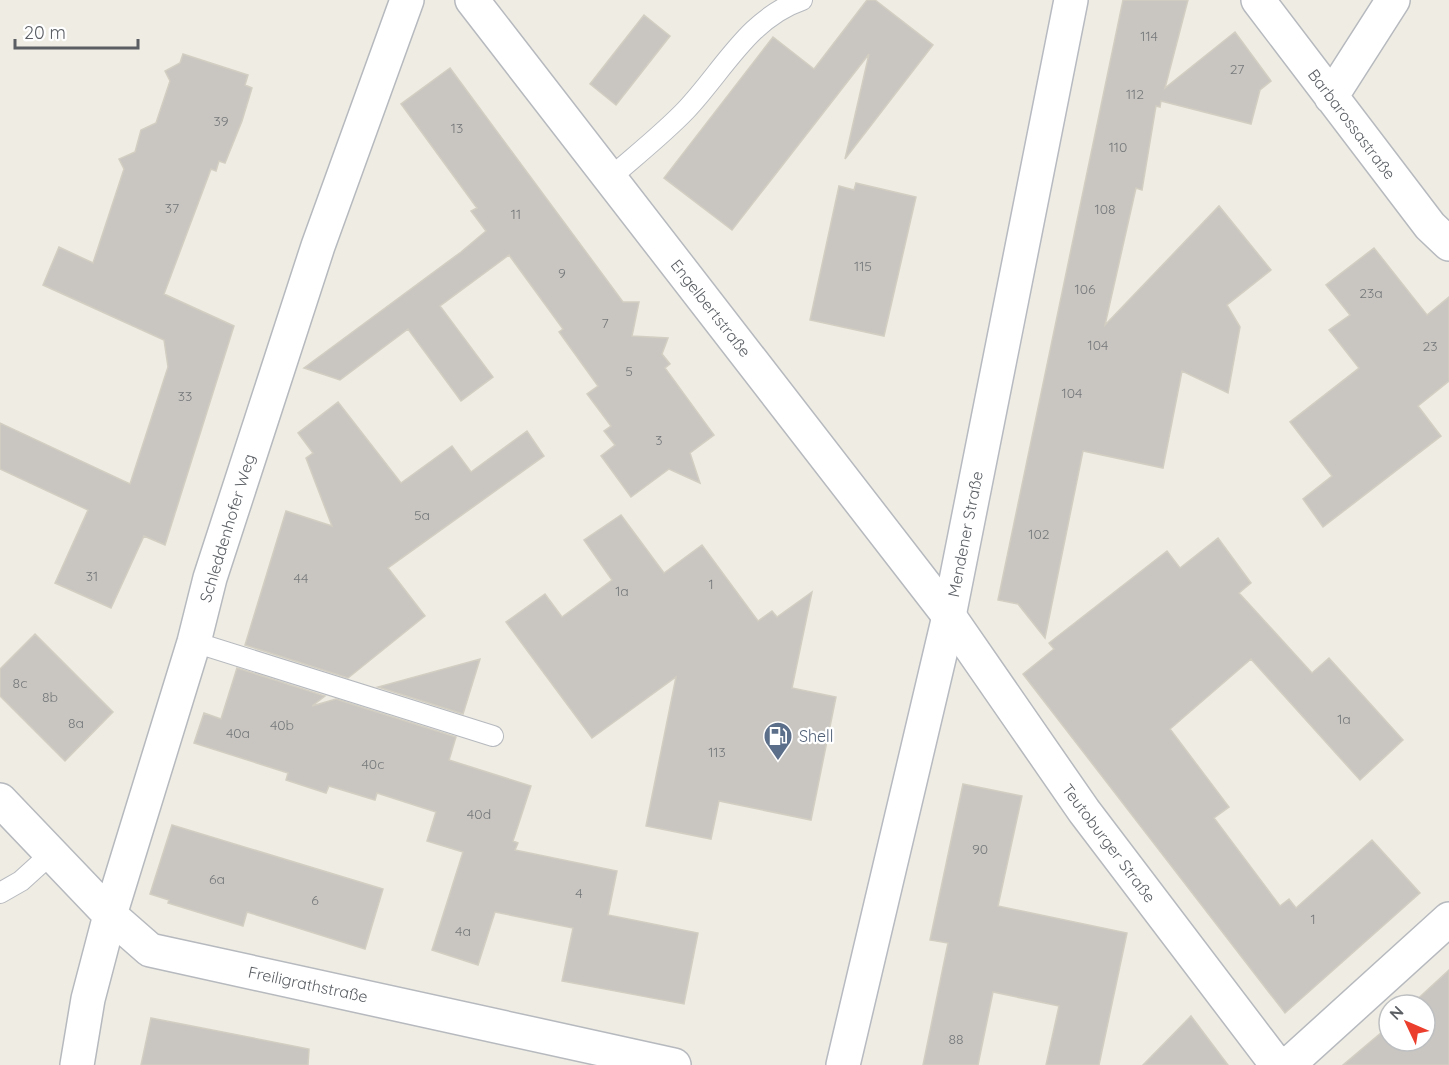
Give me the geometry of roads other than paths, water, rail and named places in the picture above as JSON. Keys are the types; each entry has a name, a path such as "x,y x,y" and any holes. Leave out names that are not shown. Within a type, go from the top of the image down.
{"street":[{"name":"Schleddenhofer Weg","path":"77,1065 88,999 110,915 194,642 210,578 318,246 407,0"},
{"name":"Engelbertstraße","path":"472,0 949,615"},
{"name":"Mendener Straße","path":"843,1065 949,615 1071,0"},
{"name":"Barbarossastraße","path":"1258,0 1430,226 1449,244"},
{"path":"1330,97 1393,0"},
{"name":"Teutoburger Straße","path":"949,615 1084,811 1277,1065"},
{"name":"Freiligrathstraße","path":"0,800 53,852 110,915 150,950 674,1065"},
{"path":"1288,1065 1449,920"}],"lane":[{"path":"610,178 686,110 745,38 786,6 802,0"},
{"path":"194,642 493,736"},
{"path":"0,893 21,881 53,852"}],"place":[{"name":"Shell","path":"778,762"}]}
